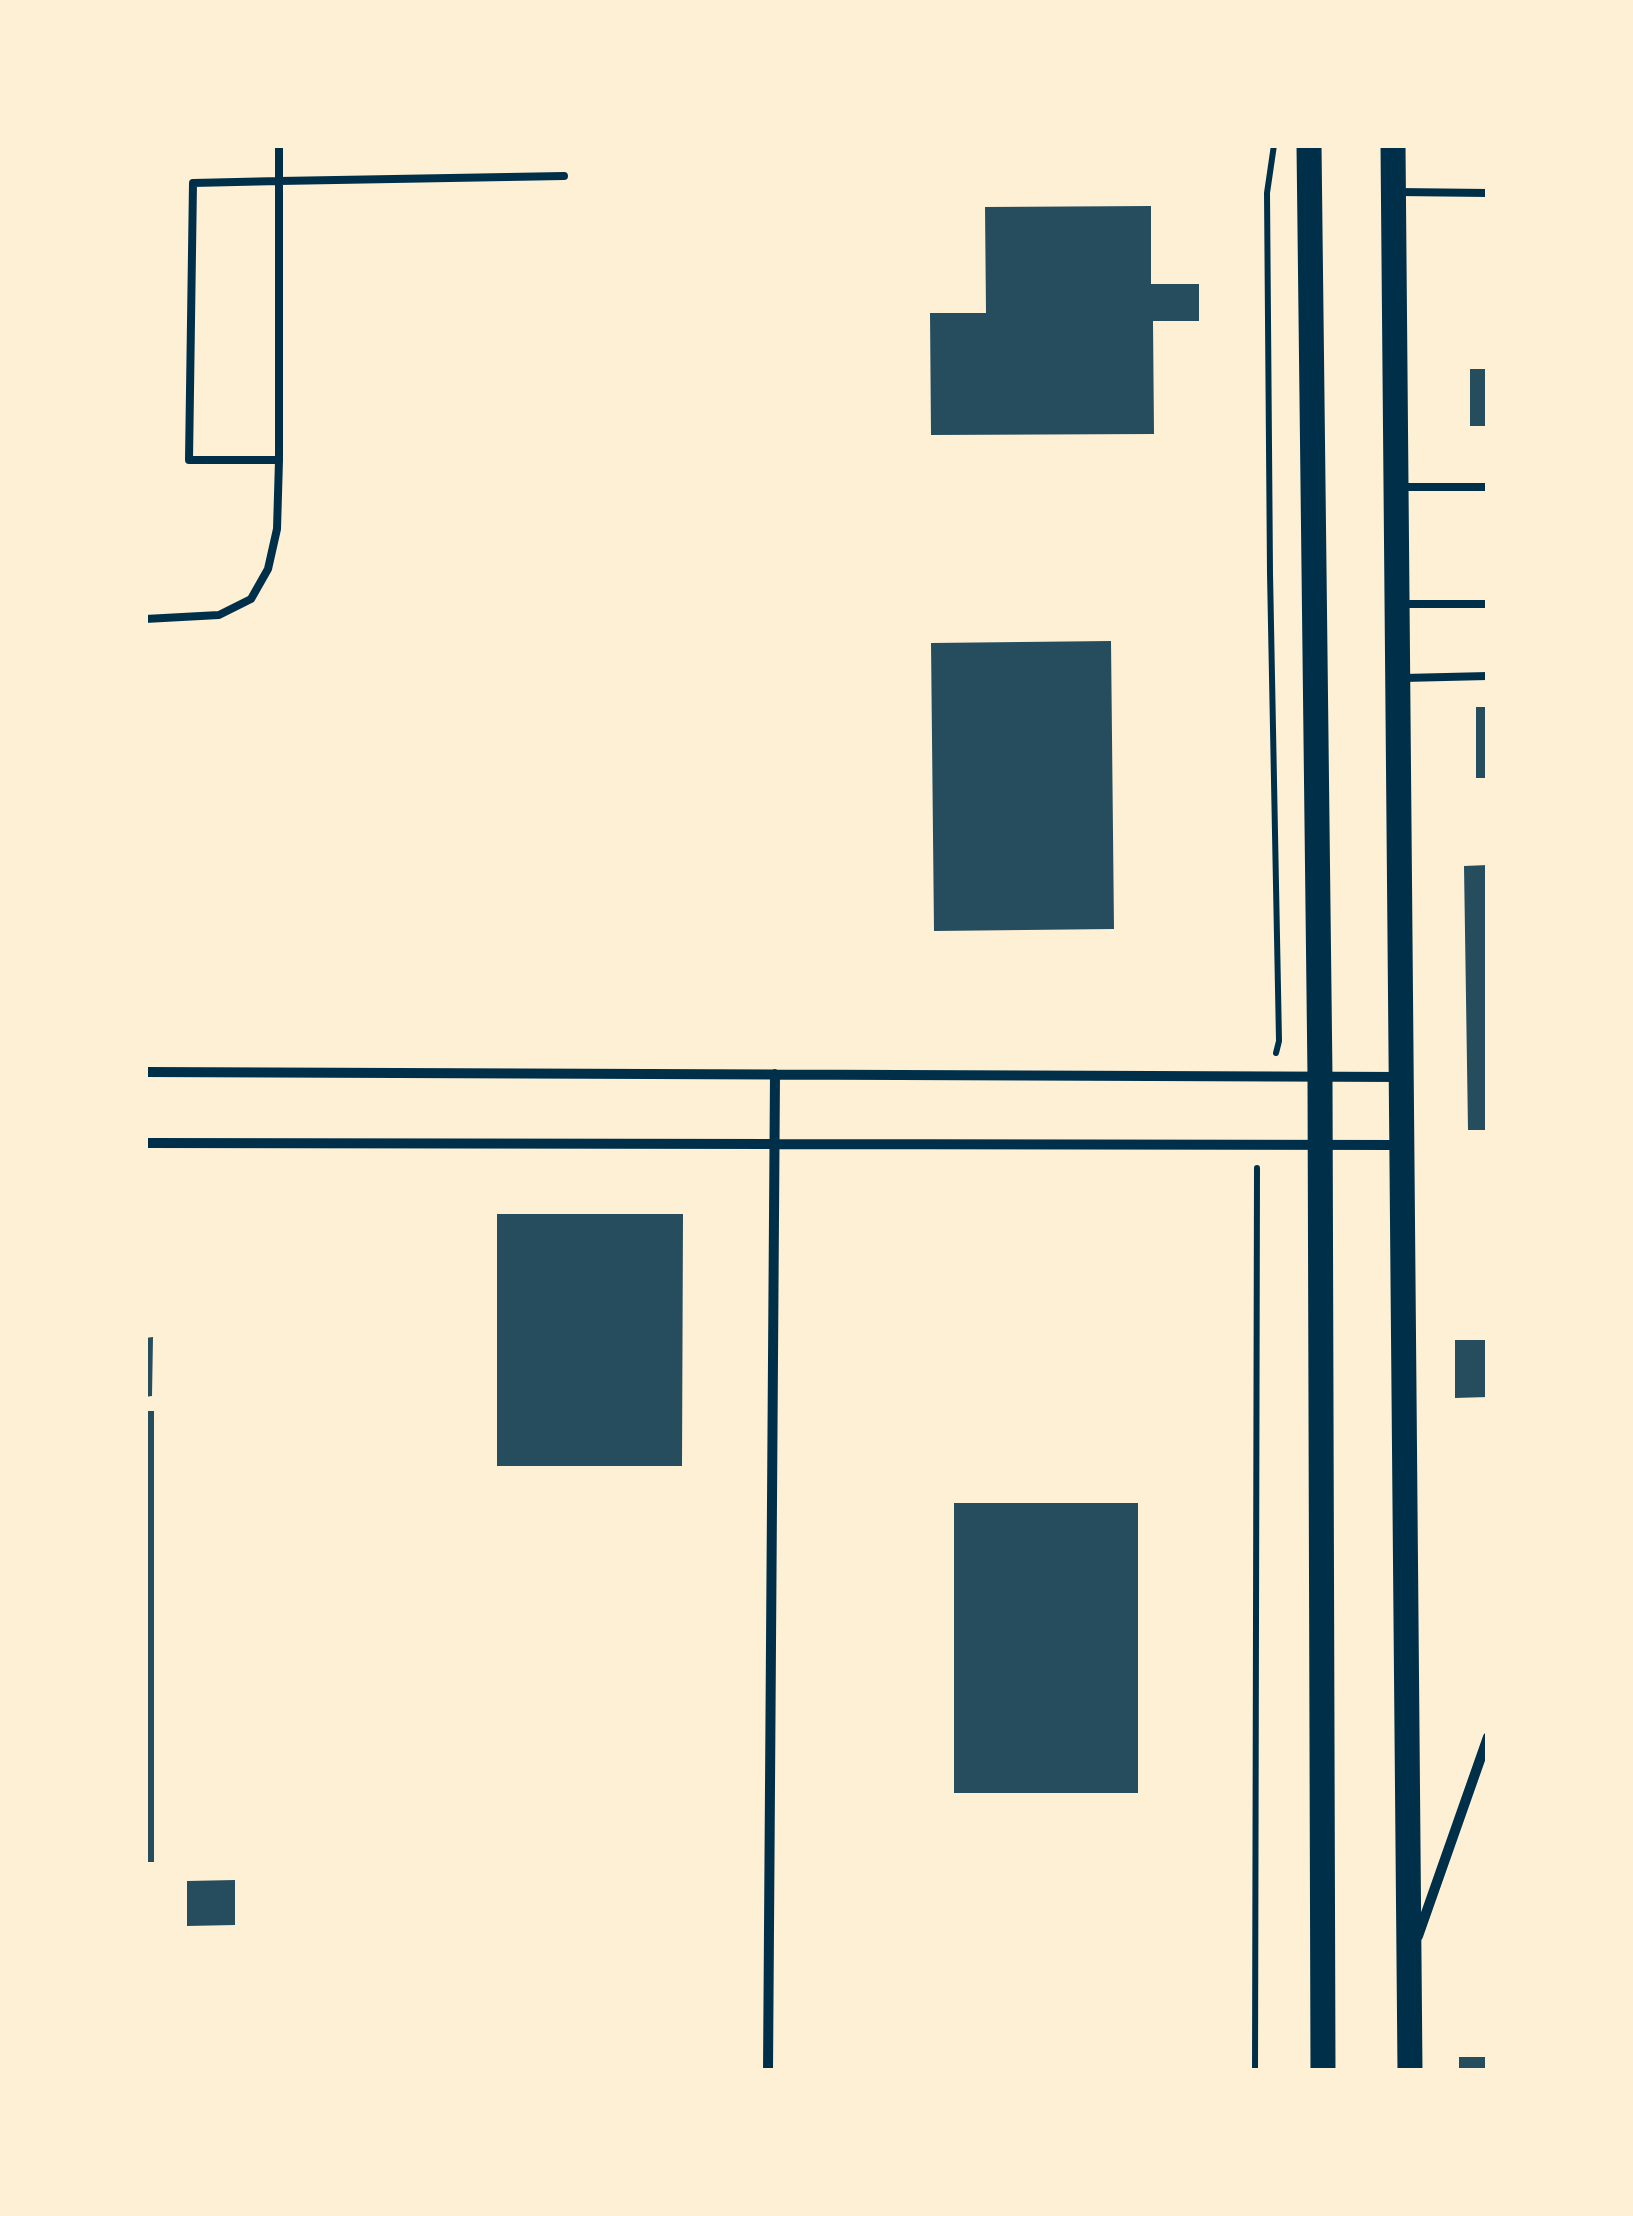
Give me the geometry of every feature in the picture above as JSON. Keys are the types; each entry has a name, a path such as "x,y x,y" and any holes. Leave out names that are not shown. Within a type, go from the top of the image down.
{"main road":[{"path":"1309,145 1320,1077 1323,2071"},
{"path":"1392,145 1410,2071"}],"street":[{"path":"145,1072 1403,1077"},
{"path":"768,2071 775,1074"},
{"path":"145,1143 1402,1145"},
{"path":"1409,1960 1488,1737"}],"lane":[{"path":"145,619 219,615 251,598 268,569 277,529 279,460 279,145"},
{"path":"279,460 190,460 193,183 564,176"},
{"path":"1393,191 1488,192"},
{"path":"1396,488 1488,487"},
{"path":"1397,604 1488,604"},
{"path":"1398,678 1488,676"}],"path":[{"path":"1274,145 1267,213 1278,1041"},
{"path":"1255,2071 1257,1201"}],"building":[{"path":"1151,206 1151,284 1199,284 1199,321 1153,321 1154,434 931,435 930,313 986,313 985,207"},
{"path":"1470,369 1488,369 1488,426 1470,426"},
{"path":"1111,641 1114,929 934,931 931,643"},
{"path":"1476,707 1488,707 1488,778 1476,778"},
{"path":"1488,865 1488,1130 1468,1130 1464,866"},
{"path":"497,1214 683,1214 682,1466 497,1466"},
{"path":"153,1337 152,1396 145,1397 145,1338"},
{"path":"1455,1340 1488,1340 1488,1397 1455,1398"},
{"path":"145,1411 154,1411 154,1862 145,1862"},
{"path":"954,1503 1138,1503 1138,1793 954,1793"},
{"path":"235,1880 235,1925 187,1926 187,1881"},
{"path":"1459,2057 1488,2057 1488,2071 1459,2071"}]}
